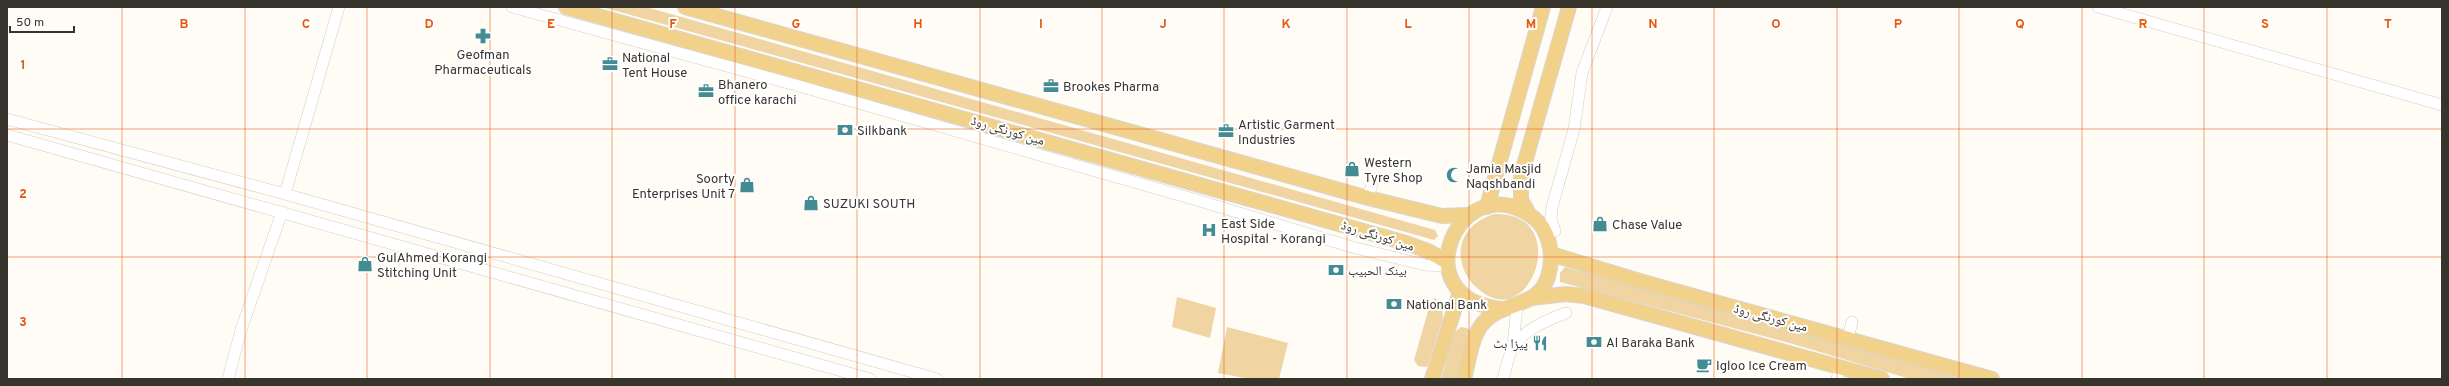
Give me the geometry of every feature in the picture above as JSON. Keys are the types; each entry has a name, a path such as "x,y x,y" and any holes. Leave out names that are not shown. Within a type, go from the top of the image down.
{"main road":[{"name":"مین کورنگی روڈ","path":"566,7 1258,200 1406,243 1428,251 1448,264"},
{"path":"685,7 1368,198 1442,216 1468,215 1487,207 1510,206 1529,214 1536,220 1546,234 1551,254 1550,269 1544,285 1532,298 1517,306 1502,309 1479,305 1460,292 1452,279 1448,264 1449,244 1456,228 1468,215"},
{"path":"1487,207 1543,7"},
{"path":"1529,214 1521,200 1521,176 1568,7"},
{"name":"مین کورنگی روڈ","path":"1551,254 1643,282 1992,379"},
{"path":"1432,379 1460,292"},
{"path":"1532,298 1566,294 1584,296 1839,373 1882,379"},
{"path":"1464,379 1479,328 1485,321 1502,309"}],"street":[{"path":"285,194 339,7"},
{"path":"512,7 799,86 1252,216 1392,258 1425,265 1448,264"},
{"path":"1529,214 1555,231 1551,218 1552,207 1574,129 1582,73 1607,7"},
{"path":"2098,7 2442,105"},
{"path":"7,119 285,194 938,379"},
{"path":"7,135 870,379"},
{"path":"1368,198 1372,184"},
{"path":"265,207 270,190"},
{"path":"1252,216 1258,200"},
{"path":"228,379 241,330 282,212"},
{"path":"644,315 648,298"},
{"path":"1503,379 1513,347 1517,306"},
{"path":"1513,347 1521,337 1538,325 1566,313"},
{"path":"1848,338 1852,322"},
{"path":"750,345 755,327"},
{"path":"846,372 851,355"}],"shaded area":[{"path":"602,7 646,7 1435,230 1438,236 1434,240"},
{"path":"1494,214 1518,218 1532,230 1538,247 1536,266 1529,283 1516,295 1500,299 1482,292 1474,285 1468,278 1461,259 1462,243 1468,230 1486,217"},
{"path":"1565,267 1965,379 1910,379 1793,344 1560,282 1560,273"},
{"path":"1177,297 1216,308 1210,338 1172,327"},
{"path":"1435,298 1442,303 1443,318 1428,365 1426,367 1418,366 1414,360 1430,304"},
{"path":"1227,327 1288,343 1279,379 1250,379 1218,373"},
{"path":"1461,327 1467,328 1472,332 1461,379 1441,379 1454,333"}],"place":[{"name":"Geofman Pharmaceuticals","path":"483,36"},
{"name":"National Tent House","path":"610,64"},
{"name":"Brookes Pharma","path":"1051,86"},
{"name":"Bhanero office karachi","path":"706,91"},
{"name":"Silkbank","path":"845,130"},
{"name":"Artistic Garment Industries","path":"1226,131"},
{"name":"Western Tyre Shop","path":"1352,169"},
{"name":"Jamia Masjid Naqshbandi","path":"1454,175"},
{"name":"Soorty Enterprises Unit 7","path":"747,185"},
{"name":"SUZUKI SOUTH","path":"811,203"},
{"name":"Chase Value","path":"1600,224"},
{"name":"East Side Hospital - Korangi","path":"1209,230"},
{"name":"GulAhmed Korangi Stitching Unit","path":"365,264"},
{"name":"بينک الحبيب","path":"1336,270"},
{"name":"National Bank","path":"1394,304"},
{"name":"Al Baraka Bank","path":"1594,342"},
{"name":"پیزا ہٹ","path":"1540,343"},
{"name":"Igloo Ice Cream","path":"1704,365"}]}
